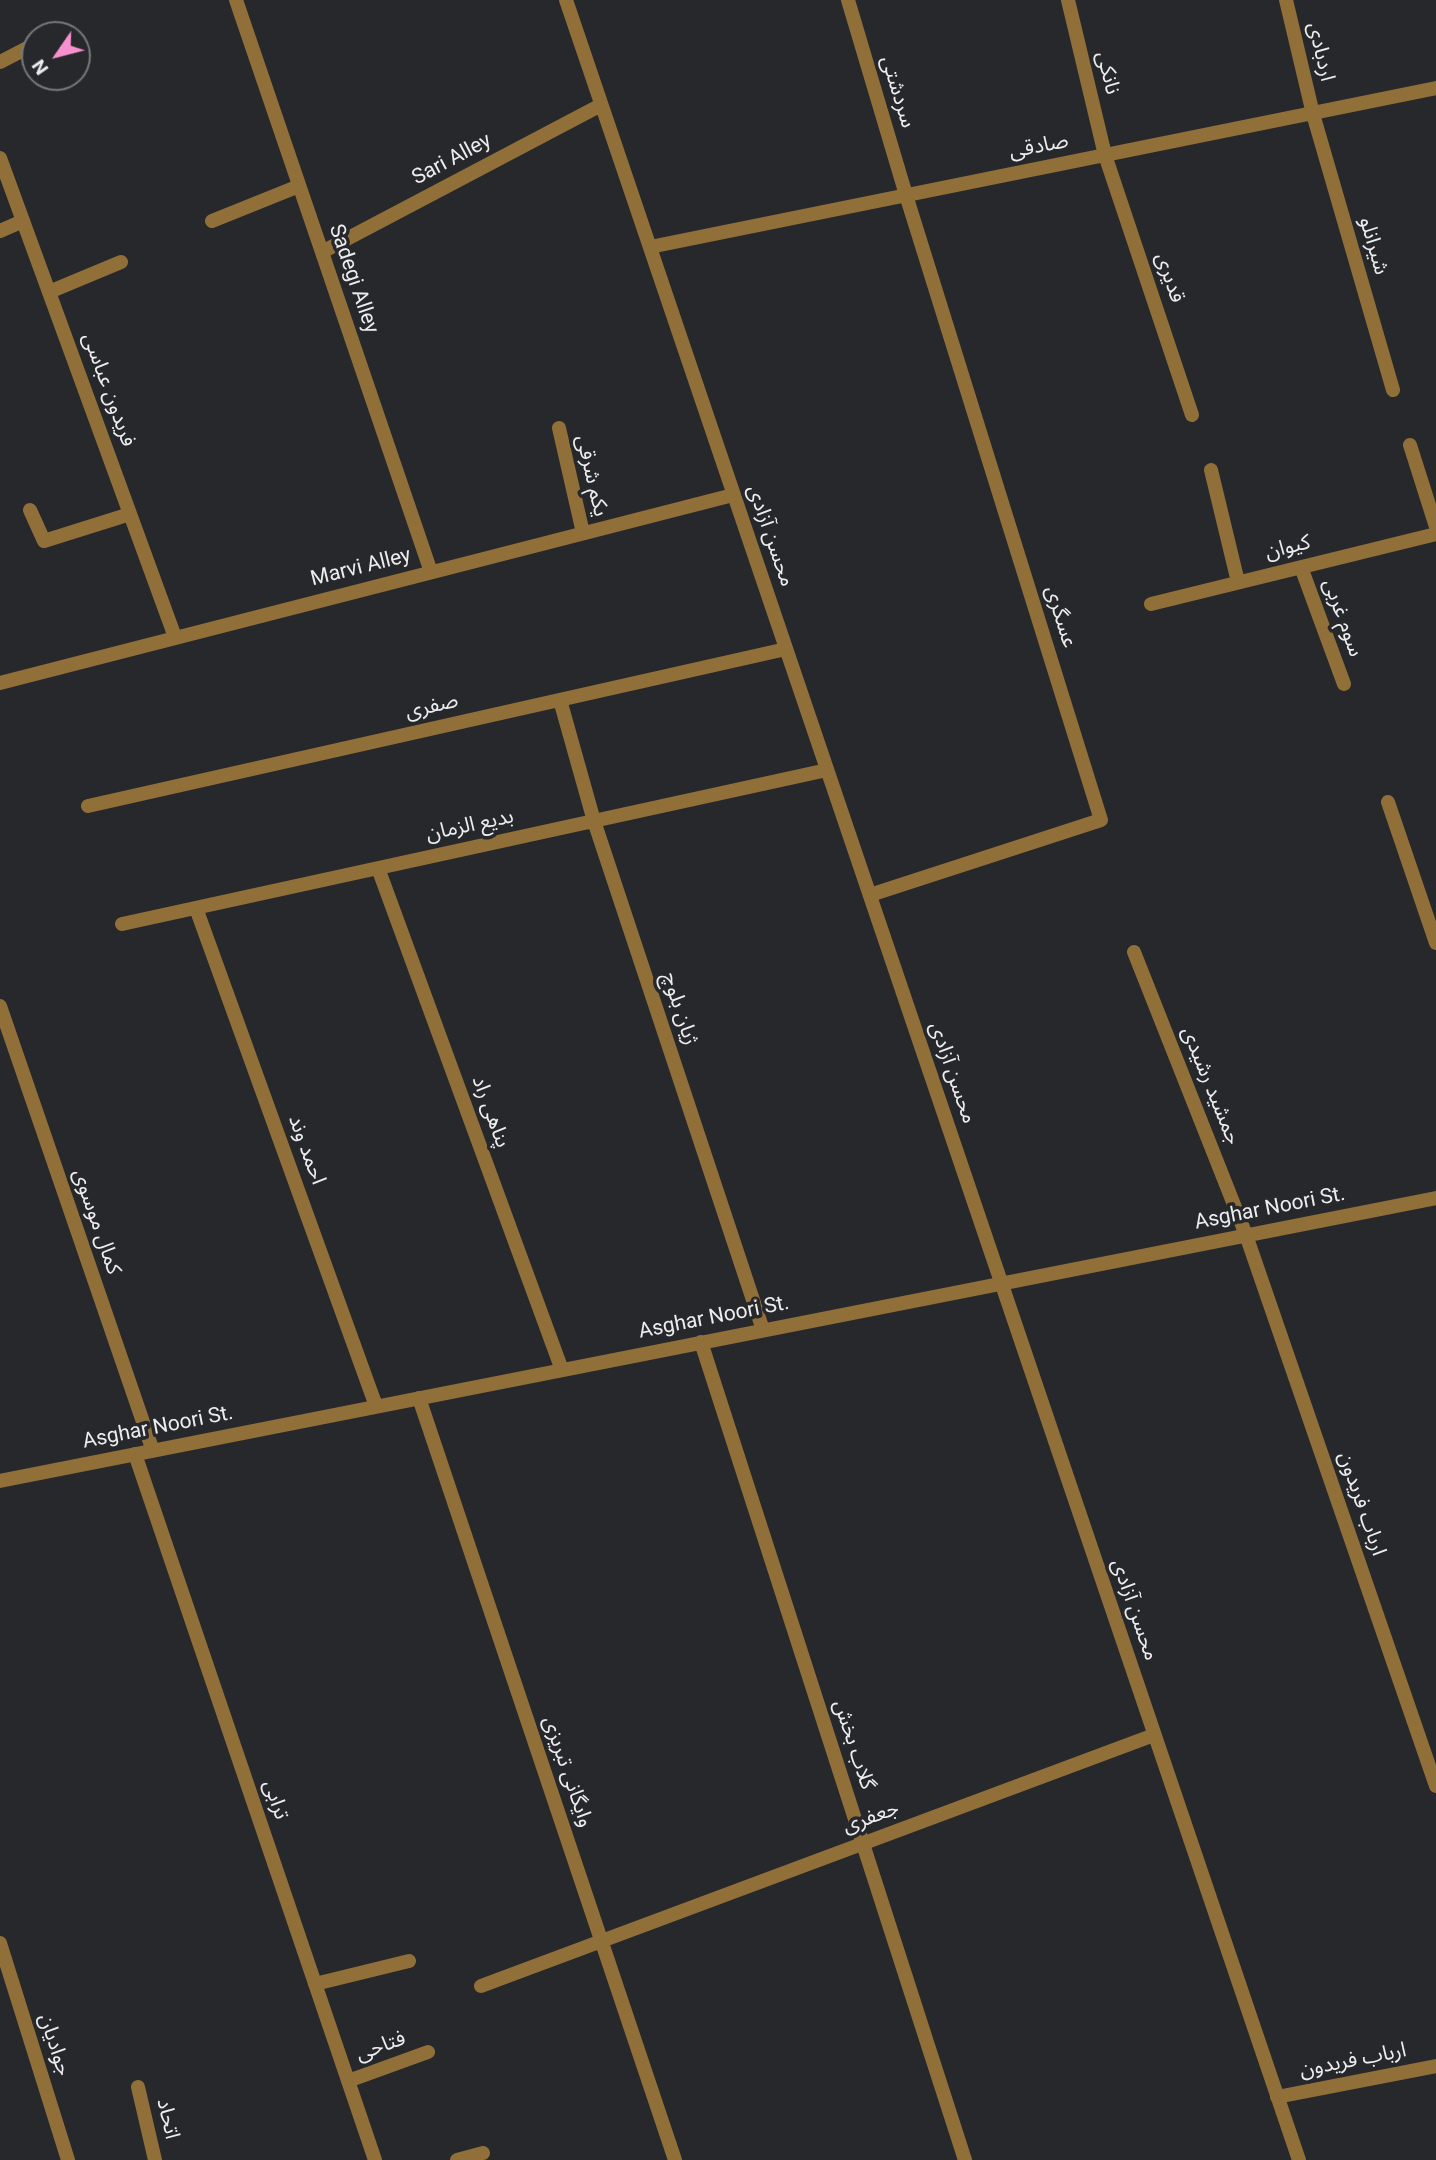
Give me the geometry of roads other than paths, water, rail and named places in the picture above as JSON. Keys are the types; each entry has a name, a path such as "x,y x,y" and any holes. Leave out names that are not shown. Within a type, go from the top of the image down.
{"street":[{"name":"Sadegi Alley","path":"236,0 431,572"},
{"name":"محسن آزادی","path":"566,0 1299,2160"},
{"name":"سردشتی","path":"848,0 906,195"},
{"name":"نانکی","path":"1068,0 1105,155"},
{"name":"اردبادی","path":"1286,0 1312,114"},
{"path":"0,62 21,51"},
{"name":"صادقی","path":"650,247 1436,88"},
{"name":"Sari Alley","path":"322,252 601,105"},
{"name":"شیرانلو","path":"1312,114 1393,390"},
{"name":"قدیری","path":"1105,155 1192,415"},
{"name":"فریدون عباسی","path":"0,158 175,638"},
{"path":"212,221 299,186"},
{"name":"عسگری","path":"870,895 1101,820 906,195"},
{"path":"0,231 23,221"},
{"path":"49,292 121,262"},
{"name":"یکم شرقی","path":"559,428 583,533"},
{"path":"1410,444 1436,527"},
{"path":"1211,470 1238,582"},
{"name":"Marvi Alley","path":"0,683 733,495"},
{"path":"30,510 44,541 130,514"},
{"name":"کیوان","path":"1150,604 1436,534"},
{"name":"سوم غربی","path":"1301,567 1344,684"},
{"name":"صفری","path":"88,806 786,649"},
{"name":"ژیان بلوچ","path":"560,700 594,821 763,1330"},
{"name":"بدیع الزمان","path":"122,924 827,770"},
{"path":"1388,802 1436,943"},
{"name":"پناهی راد","path":"378,868 562,1370"},
{"name":"احمد وند","path":"195,908 376,1406"},
{"name":"جمشید رشیدی","path":"1134,952 1246,1235"},
{"name":"کمال موسوی","path":"0,1006 153,1451"},
{"name":"Asghar Noori St.","path":"0,1481 1436,1198"},
{"name":"ارباب فریدون","path":"1246,1235 1436,1786"},
{"name":"گلاب بخش","path":"701,1342 965,2160"},
{"name":"وایگانی تبریزی","path":"419,1398 675,2160"},
{"name":"ترابی","path":"135,1454 375,2160"},
{"name":"جعفری","path":"481,1986 1154,1735"},
{"name":"جوادیان","path":"0,1943 68,2160"},
{"path":"315,1984 408,1961"},
{"name":"فتاحی","path":"348,2081 428,2053"},
{"name":"ارباب فریدون","path":"1277,2097 1436,2066"},
{"name":"اتحاد","path":"138,2087 155,2160"},
{"path":"457,2160 483,2153"}]}
